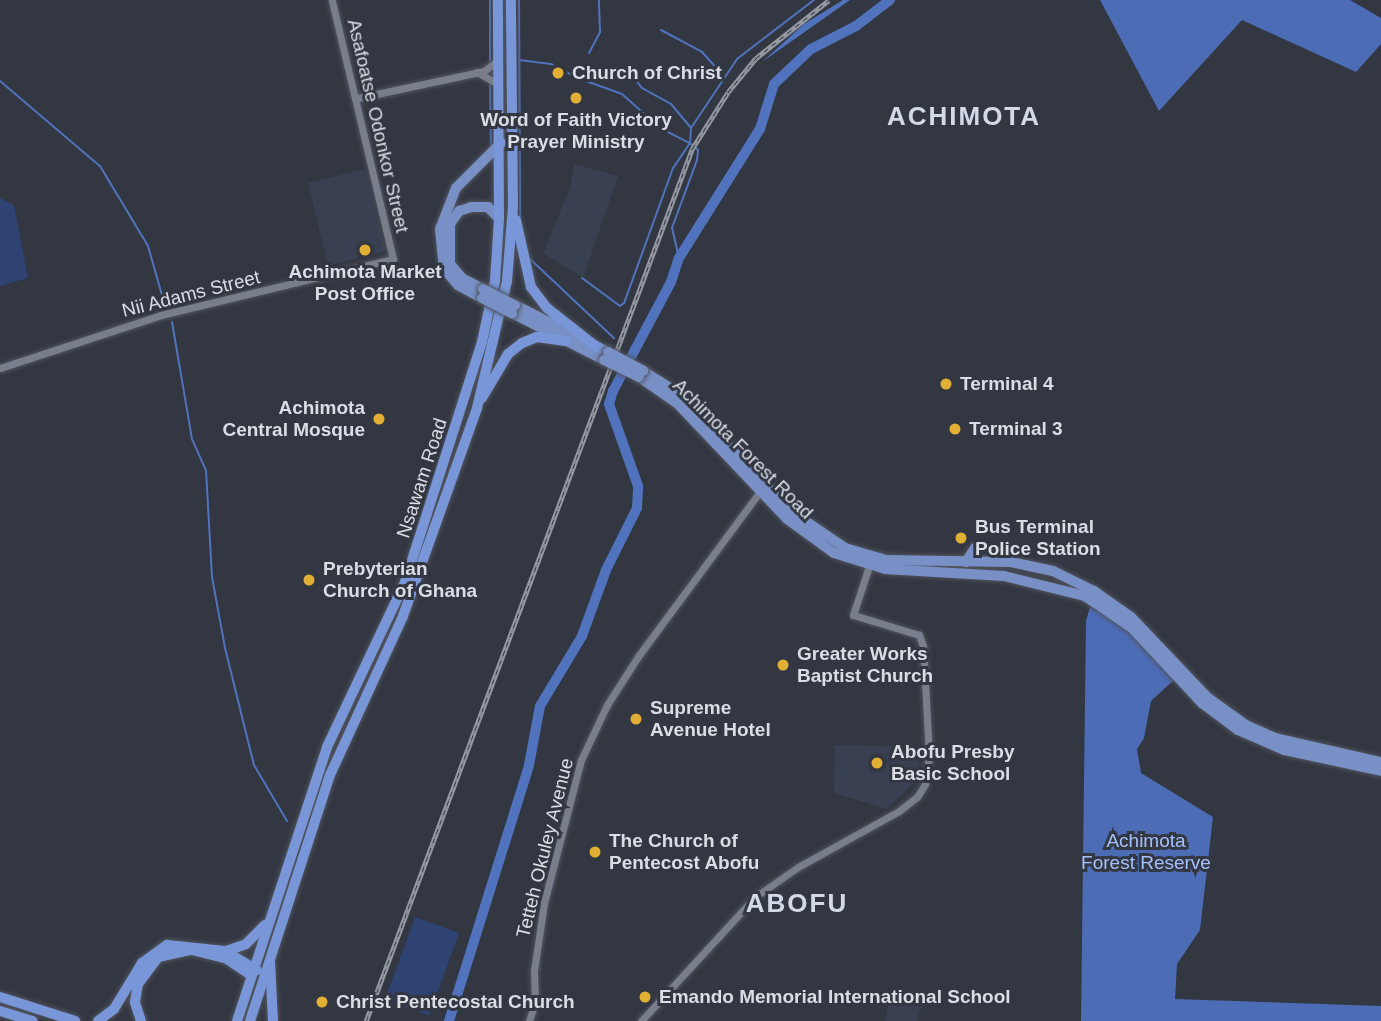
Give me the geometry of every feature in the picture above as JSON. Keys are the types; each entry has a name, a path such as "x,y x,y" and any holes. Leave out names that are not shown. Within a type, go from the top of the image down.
{"highway":[{"name":"Nsawam Road","path":"237,1021 266,923 349,695 390,620 456,431 485,330 499,219 501,143 498,0"},
{"name":"Nsawam Road","path":"250,1021 330,775 361,700 403,616 477,408 507,281 513,206 511,0"},
{"path":"513,206 521,257 531,287 547,308 603,353"},
{"path":"477,408 508,354 522,343 537,337 566,341"},
{"path":"349,695 361,700"},
{"path":"225,951 246,944 266,923"},
{"path":"98,1021 114,1009 142,963 155,950 190,945 225,951 253,969 262,982"},
{"path":"141,1021 135,1002 138,984 158,957 192,950 228,959 253,969"},
{"path":"270,957 274,1021"},
{"path":"1,997 75,1021"},
{"path":"0,1011 32,1021"}],"main road":[{"name":"Achimota Forest Road","path":"501,143 456,188 440,229 444,269 458,285 514,309 641,374 678,404 807,537 869,566 1004,576 1085,596 1138,633 1202,702 1238,730 1284,750 1381,771"},
{"name":"Achimota Forest Road","path":"482,294 450,264 450,224 459,211 471,207 488,207 499,219"},
{"name":"Achimota Forest Road","path":"514,309 566,341 603,353"},
{"name":"Achimota Forest Road","path":"761,489 819,534 855,553 886,560 1027,564 1079,583 1146,629 1207,697 1234,718 1275,738 1381,762"},
{"path":"965,562 975,548"}],"street":[{"name":"Asafoatse Odonkor Street","path":"332,0 358,98 393,259"},
{"path":"358,98 477,72 498,60"},
{"path":"477,72 498,84"},
{"name":"Nii Adams Street","path":"0,368 161,315 393,259"},
{"name":"Tetteh Okuley Avenue","path":"529,1021 535,1002 534,971 544,903 581,760 607,705 639,656 761,489"},
{"path":"641,1021 755,897 917,797 929,756 919,635 853,615 869,566"}],"shaded area":[{"path":"843,0 850,0 762,62 804,24"},
{"path":"574,164 618,176 583,278 543,253 570,188"},
{"path":"365,169 386,251 328,266 308,183"},
{"path":"0,198 14,205 28,278 0,286"},
{"name":"Abofu Presby Basic School","path":"835,745 920,747 918,779 886,809 834,793"},
{"path":"415,917 459,933 429,1016 385,1000"},
{"path":"889,1001 921,1007 917,1021 885,1021"}],"green space":[{"path":"1100,0 1350,0 1381,18 1381,44 1356,72 1242,20 1159,111"},
{"name":"Achimota Forest Reserve","path":"1090,607 1130,630 1175,679 1151,701 1144,738 1137,749 1141,773 1213,817 1200,930 1177,964 1175,999 1381,1006 1381,1021 1081,1021 1086,621"}],"waterway":[{"path":"490,0 490,61"},
{"path":"519,0 520,219"},
{"path":"589,53 600,32 599,0"},
{"path":"679,258 672,228 697,160 698,150 690,143 691,128 737,59 814,0"},
{"path":"449,1021 529,765 540,706 582,636 606,570 637,508 638,486 609,404 613,391 671,282 679,258 760,129 774,84 811,49 856,26 890,0"},
{"path":"661,30 702,52 723,75"},
{"path":"519,60 551,64 575,77 622,94 660,128 690,143 673,168 624,303 620,306 582,278"},
{"path":"631,74 642,88 671,104 691,128"},
{"path":"0,81 100,166 148,246 166,309"},
{"path":"490,84 491,149"},
{"path":"529,258 614,338"},
{"path":"172,322 192,439 206,470 212,577 225,648 254,765 287,821"}],"railway":[{"path":"366,1021 692,149 728,92 756,58 829,0"}],"place":[{"name":"Church of Christ","path":"558,73"},
{"name":"Word of Faith Victory Prayer Ministry","path":"576,98"},
{"name":"Achimota Market Post Office","path":"365,250"},
{"name":"Terminal 4","path":"946,384"},
{"name":"Achimota Central Mosque","path":"379,419"},
{"name":"Terminal 3","path":"955,429"},
{"name":"Bus Terminal Police Station","path":"961,538"},
{"name":"Prebyterian Church of Ghana","path":"309,580"},
{"name":"Greater Works Baptist Church","path":"783,665"},
{"name":"Supreme Avenue Hotel","path":"636,719"},
{"name":"Abofu Presby Basic School","path":"877,763"},
{"name":"The Church of Pentecost Abofu","path":"595,852"},
{"name":"Emando Memorial International School","path":"645,997"},
{"name":"Christ Pentecostal Church","path":"322,1002"}],"district":[{"name":"ACHIMOTA","path":"964,117"},
{"name":"ABOFU","path":"797,904"}]}
